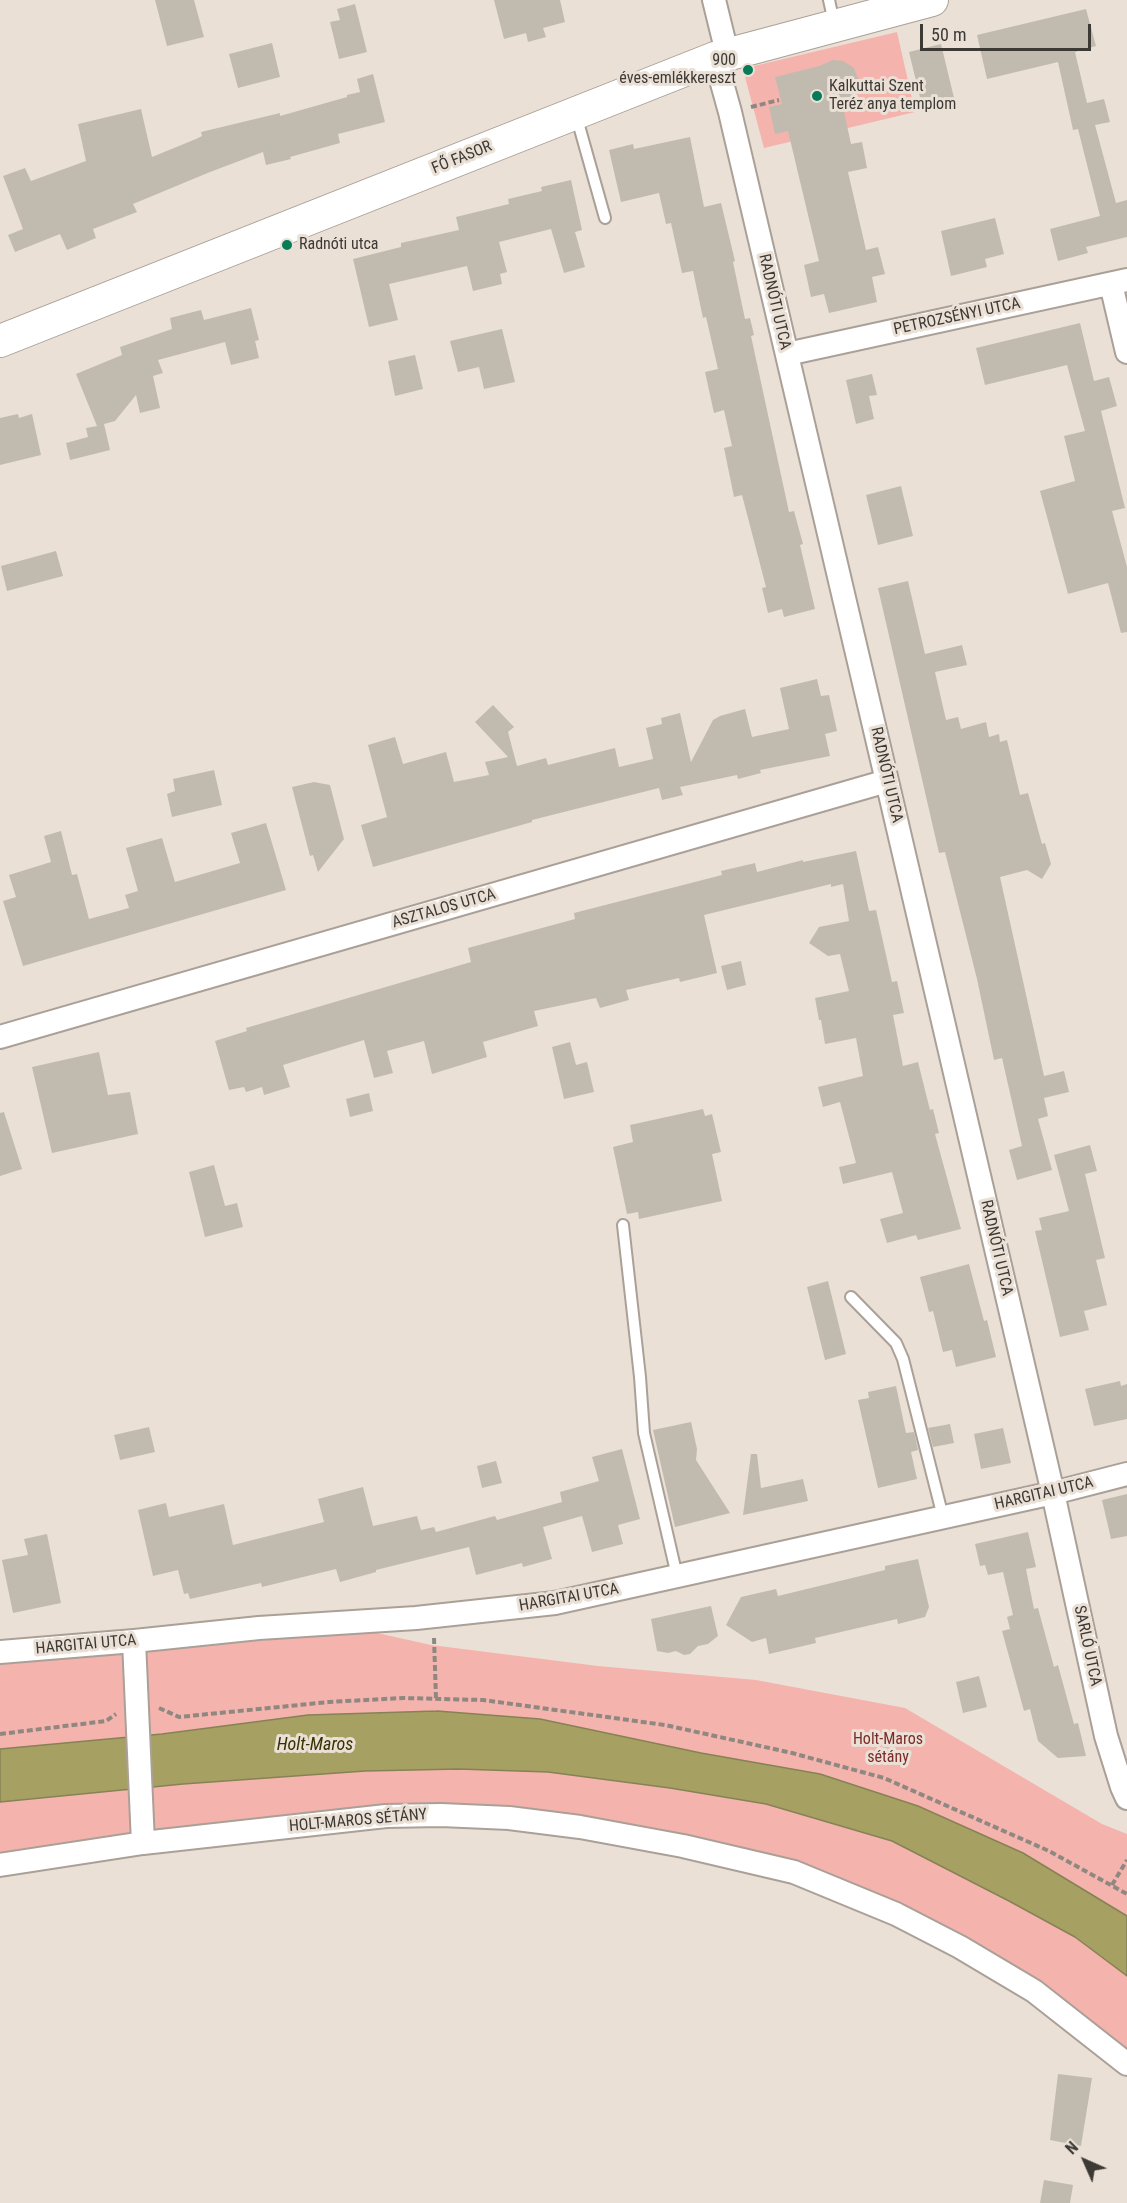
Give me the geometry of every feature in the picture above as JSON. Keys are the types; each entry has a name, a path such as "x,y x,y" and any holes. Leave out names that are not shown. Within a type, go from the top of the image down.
{"street":[{"name":"RADNÓTI UTCA","path":"714,0 730,112 1053,1492"},
{"name":"FŐ FASOR","path":"0,341 575,112 832,13 932,0"},
{"name":"PETROZSÉNYI UTCA","path":"787,354 1119,282"},
{"path":"1119,282 1127,352"},
{"name":"ASZTALOS UTCA","path":"0,1037 887,781"},
{"name":"HARGITAI UTCA","path":"0,1652 259,1628 434,1616 555,1603 1127,1474"},
{"name":"SARLÓ UTCA","path":"1053,1492 1106,1736 1127,1798"},
{"path":"134,1641 143,1843"},
{"name":"HOLT-MAROS SÉTÁNY","path":"0,1865 143,1843 386,1816 441,1815 509,1818 580,1827 683,1846 794,1872 896,1914 960,1947 1034,1991 1127,2064"}],"lane":[{"path":"575,112 605,218"},
{"path":"623,1225 644,1433 677,1576"},
{"path":"851,1298 897,1343 943,1517"}],"path":[{"path":"730,112 779,100"},
{"path":"434,1616 436,1699"},
{"path":"0,1734 106,1721 124,1707 137,1711 149,1704 179,1717 329,1702 403,1698 483,1700 665,1725 792,1753 884,1778 1049,1851 1127,1894"},
{"path":"1112,1885 1127,1860"}],"green space":[{"path":"897,32 915,112 764,148 745,77 754,66"},
{"name":"Holt-Maros sétány","path":"368,1631 431,1645 598,1666 756,1680 905,1708 1102,1824 1127,1834 1127,1916 1023,1853 820,1774 701,1753 540,1719 437,1711 308,1715 162,1734 0,1749 0,1664"},
{"path":"459,1769 548,1772 670,1788 766,1804 892,1841 1075,1937 1127,1976 1127,2064 1059,2010 794,1872 441,1815 0,1865 0,1802 183,1784 365,1771"}],"water":[{"name":"Holt-Maros","path":"437,1711 540,1719 701,1753 820,1774 918,1806 1023,1853 1127,1916 1127,1976 1075,1937 892,1841 766,1804 670,1788 548,1772 459,1769 365,1771 183,1784 0,1802 0,1749 162,1734 308,1715"}],"building":[{"path":"155,0 194,0 204,37 167,46"},
{"path":"494,0 560,0 565,22 543,28 546,37 528,42 526,33 504,39"},
{"path":"355,4 367,52 339,59 330,22 340,20 337,9"},
{"path":"1086,9 1096,46 1075,52 1087,103 1104,99 1110,122 1095,125 1116,203 1127,200 1127,237 1086,247 1088,253 1058,261 1050,229 1100,216 1078,129 1073,130 1058,62 987,79 977,35"},
{"path":"272,43 280,77 238,88 229,54"},
{"path":"941,44 955,102 923,110 909,52"},
{"path":"833,60 843,61 854,68 859,81 858,91 852,101 843,107 851,144 862,142 867,168 848,172 866,250 878,247 885,274 872,277 877,302 829,313 824,294 811,297 804,265 819,261 788,131 775,134 769,107 782,104 775,77 819,66"},
{"path":"373,74 385,122 338,134 340,143 290,157 291,159 266,165 263,152 210,172 133,204 137,212 93,229 96,238 67,250 60,234 15,252 8,235 23,229 3,176 25,168 31,181 86,161 78,124 141,109 152,157 202,136 201,132 280,113 280,116 347,97 347,95 360,92 357,79"},
{"path":"690,137 704,207 721,203 735,261 733,262 745,319 750,318 754,335 751,336 789,512 794,511 803,544 800,545 815,609 784,617 782,609 768,613 762,588 766,587 742,495 734,497 724,448 732,446 724,410 714,413 705,372 718,369 706,317 703,318 693,271 682,273 671,223 666,224 659,193 621,202 609,150 633,144 634,149"},
{"path":"571,180 582,230 575,232 585,267 564,273 551,229 499,242 507,272 500,274 502,284 473,291 467,266 389,284 398,320 369,327 353,259 401,247 401,243 459,230 456,217 509,204 508,199 542,191 541,187"},
{"path":"995,218 1004,254 985,259 987,267 951,276 941,231"},
{"path":"251,308 259,340 255,341 259,358 231,365 225,342 158,360 163,373 153,376 160,408 140,413 136,395 115,421 104,424 110,450 70,460 66,443 88,437 86,428 97,426 76,374 122,355 120,347 172,329 170,318 201,310 204,320"},
{"path":"1080,323 1094,381 1109,377 1117,406 1101,411 1125,508 1112,511 1127,567 1127,632 1121,633 1108,583 1068,594 1040,491 1075,481 1064,436 1085,431 1067,365 985,385 976,348"},
{"path":"502,329 515,382 484,389 479,367 458,372 450,341"},
{"path":"415,355 423,389 395,396 388,361"},
{"path":"872,374 877,395 869,396 874,419 856,424 846,380"},
{"path":"18,414 19,418 32,414 41,455 0,465 0,418"},
{"path":"901,486 913,536 878,545 866,495"},
{"path":"56,551 63,576 7,591 1,566"},
{"path":"908,581 925,654 962,645 967,665 935,672 946,720 958,717 961,729 986,722 989,737 999,734 1000,742 1007,740 1020,795 1028,793 1042,844 1045,843 1051,864 1042,879 1027,870 1000,877 1044,1076 1064,1071 1069,1092 1044,1098 1048,1116 1038,1119 1052,1170 1017,1180 1009,1150 1022,1146 1002,1058 994,1060 977,979 945,852 939,853 878,588"},
{"path":"817,679 821,696 829,695 837,731 825,734 830,756 760,770 761,773 738,779 737,775 680,787 683,795 662,800 659,788 532,820 532,822 373,867 361,825 387,817 368,745 395,737 403,764 446,752 454,782 489,775 485,762 508,757 475,722 493,705 514,727 508,732 517,766 546,758 548,765 615,748 619,767 653,759 646,728 662,724 661,718 680,713 691,762 713,720 720,716 745,709 752,737 789,729 780,688"},
{"path":"214,770 222,805 172,817 167,794 175,791 173,779"},
{"path":"314,782 330,785 344,839 318,872 313,855 310,856 292,787"},
{"path":"266,823 286,890 23,966 3,901 16,897 9,875 51,862 44,836 61,831 72,875 77,874 89,919 129,908 125,895 138,891 126,848 162,838 175,882 240,863 231,833"},
{"path":"856,851 869,911 876,910 892,982 897,981 904,1013 893,1015 903,1066 918,1062 930,1110 933,1109 939,1133 935,1134 961,1229 918,1240 916,1235 887,1243 880,1219 903,1213 892,1172 843,1184 839,1167 856,1163 840,1102 823,1107 818,1087 863,1076 856,1038 825,1044 821,1020 819,1020 815,998 849,991 840,954 828,956 809,943 819,927 849,921 843,884 831,887 831,884 704,915 717,973 680,982 679,978 626,990 629,1000 600,1008 596,998 534,1011 538,1026 483,1042 487,1057 432,1074 424,1041 387,1051 393,1073 374,1078 364,1040 283,1065 290,1087 264,1095 262,1087 246,1092 244,1087 229,1090 215,1041 247,1031 246,1028 471,962 468,948 575,919 574,913 722,875 721,871 755,863 757,872 803,860 803,862"},
{"path":"741,961 746,985 727,990 721,966"},
{"path":"570,1042 576,1065 587,1062 594,1092 564,1099 552,1047"},
{"path":"99,1052 108,1095 130,1092 138,1134 52,1153 32,1067"},
{"path":"369,1093 373,1111 350,1117 346,1099"},
{"path":"703,1109 705,1116 712,1114 721,1152 712,1154 722,1201 639,1219 638,1212 627,1214 613,1147 633,1142 630,1125"},
{"path":"4,1112 22,1169 0,1176 0,1113"},
{"path":"1090,1145 1097,1171 1085,1174 1105,1258 1096,1260 1107,1305 1084,1311 1089,1330 1060,1337 1035,1231 1042,1230 1039,1218 1069,1211 1054,1155"},
{"path":"214,1165 225,1206 237,1203 243,1227 205,1237 189,1172"},
{"path":"969,1264 996,1357 956,1367 952,1350 943,1352 933,1311 929,1312 920,1277"},
{"path":"828,1281 846,1354 825,1360 807,1287"},
{"path":"1120,1381 1121,1386 1127,1384 1127,1419 1094,1426 1085,1389"},
{"path":"896,1386 906,1433 914,1432 918,1450 911,1452 917,1479 878,1488 858,1400 869,1398 868,1392"},
{"path":"691,1422 697,1449 696,1460 730,1513 675,1527 653,1430"},
{"path":"950,1424 954,1443 933,1447 928,1428"},
{"path":"149,1427 155,1452 120,1460 114,1435"},
{"path":"1003,1428 1011,1463 981,1469 974,1434"},
{"path":"622,1449 640,1519 618,1525 623,1544 592,1552 582,1516 543,1527 552,1559 523,1567 522,1563 476,1575 469,1547 376,1570 376,1572 340,1582 336,1569 262,1587 261,1583 190,1599 188,1593 184,1594 178,1570 153,1576 138,1510 166,1503 169,1517 224,1504 233,1545 324,1522 318,1499 363,1487 373,1526 417,1516 421,1530 434,1527 436,1532 495,1516 497,1520 562,1502 560,1492 599,1481 592,1457"},
{"path":"751,1454 757,1454 761,1488 803,1479 808,1501 743,1515"},
{"path":"496,1461 502,1483 482,1488 477,1466"},
{"path":"1127,1494 1127,1536 1111,1539 1102,1500"},
{"path":"1028,1532 1036,1567 1026,1569 1034,1609 1038,1608 1054,1667 1058,1665 1074,1724 1078,1723 1086,1756 1058,1758 1038,1741 1030,1709 1024,1711 1002,1631 1010,1629 1007,1617 1013,1615 1003,1572 988,1575 985,1565 980,1566 975,1544"},
{"path":"47,1534 61,1603 13,1613 2,1560 28,1555 24,1539"},
{"path":"918,1559 929,1607 925,1617 898,1624 897,1619 815,1638 816,1643 769,1654 766,1638 752,1642 726,1625 741,1597 776,1589 778,1596 885,1570 885,1566"},
{"path":"711,1606 718,1636 708,1644 698,1646 690,1654 657,1651 651,1619"},
{"path":"979,1676 987,1707 963,1713 956,1682"},
{"path":"1058,2074 1092,2078 1081,2146 1050,2140"},
{"path":"1044,2180 1073,2185 1070,2203 1040,2203"}],"place":[{"name":"900 éves-emlékkereszt","path":"748,70"},
{"name":"Kalkuttai Szent Teréz anya templom","path":"817,96"},
{"name":"Radnóti utca","path":"287,245"}]}
